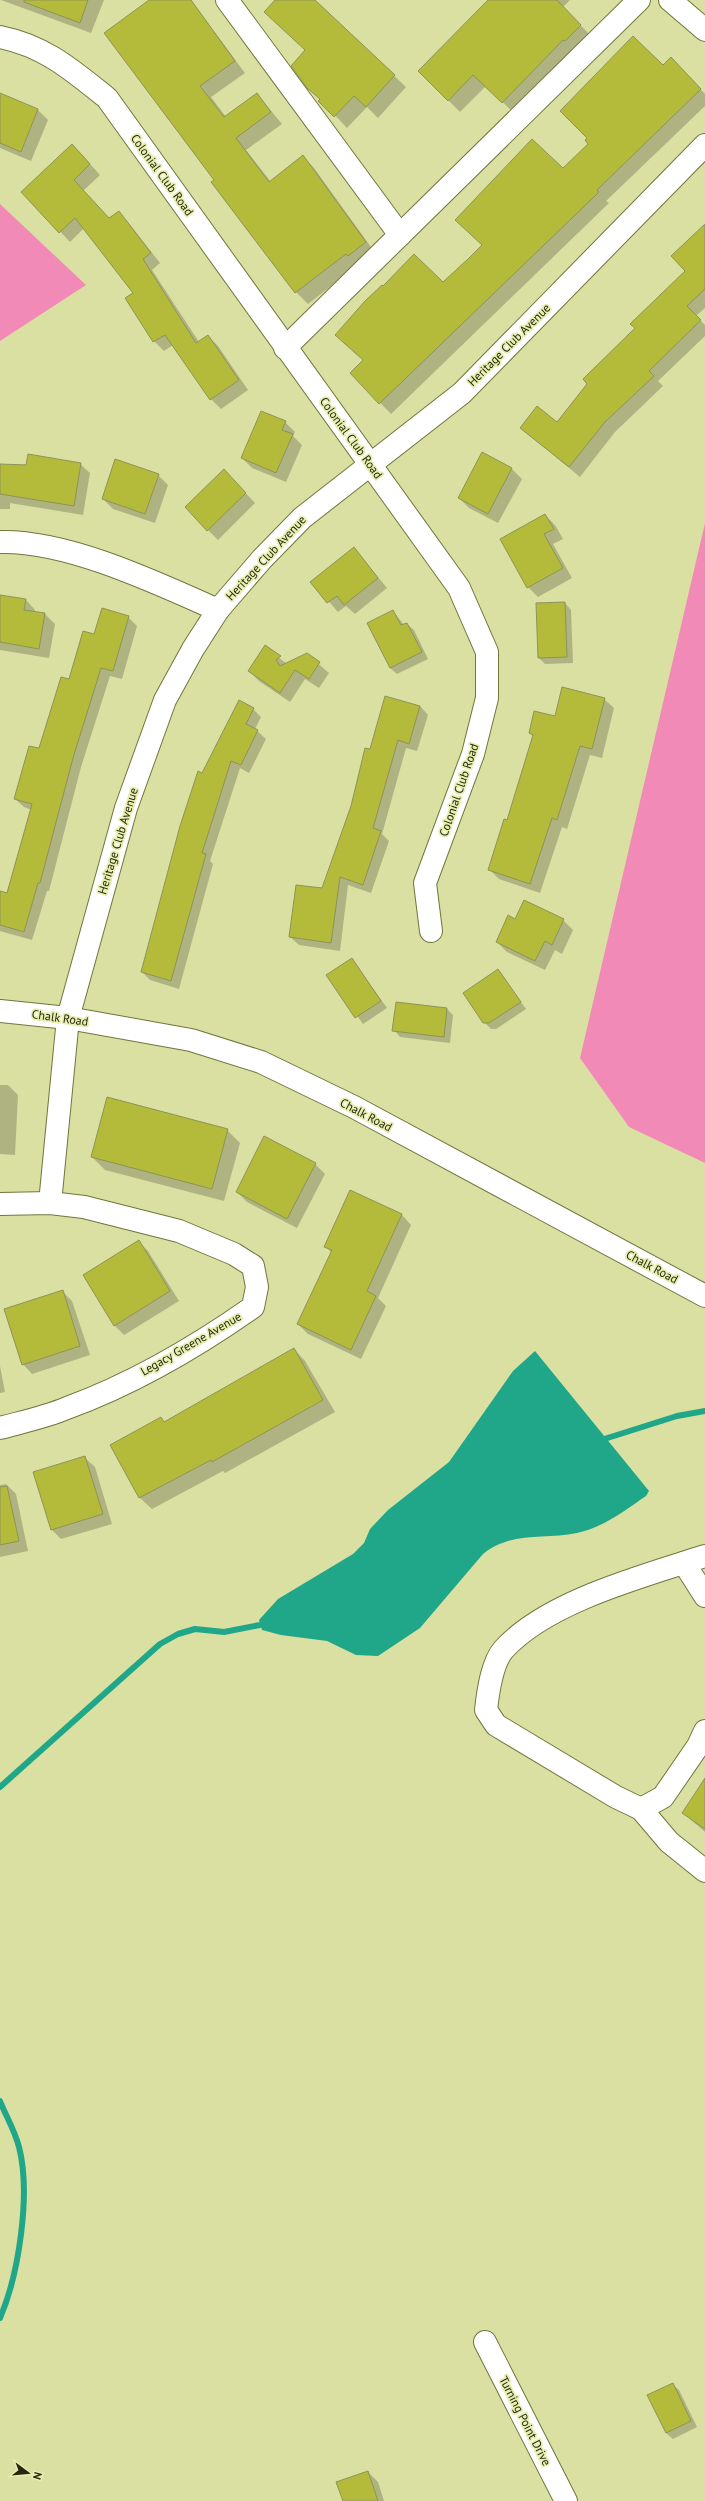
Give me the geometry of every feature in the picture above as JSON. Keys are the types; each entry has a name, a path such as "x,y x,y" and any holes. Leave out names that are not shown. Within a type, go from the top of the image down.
{"street":[{"path":"227,0 400,235"},
{"path":"286,348 639,0"},
{"path":"670,0 705,30"},
{"name":"Colonial Club Road","path":"0,37 24,42 64,62 107,98 459,588 487,652 486,698 474,754 425,883 430,931"},
{"name":"Heritage Club Avenue","path":"68,1018 126,808 163,707 193,649 218,610 262,559 302,518 372,466 462,393 705,146"},
{"path":"0,542 15,542 79,555 149,579 218,610"},
{"name":"Chalk Road","path":"0,1011 68,1018 191,1040 261,1062 354,1108 705,1296"},
{"path":"50,1203 68,1018"},
{"name":"Legacy Greene Avenue","path":"0,1204 50,1203 84,1207 179,1231 234,1254 253,1266 257,1287 253,1307 226,1326 150,1370 67,1408 0,1428"},
{"path":"705,1556 694,1570 576,1601 537,1622 503,1650 490,1682 486,1710 496,1724 616,1797 641,1809 669,1842 705,1871"},
{"path":"694,1570 705,1596"},
{"path":"641,1809 663,1797 698,1746 705,1731"},
{"name":"Turning Point Drive","path":"485,2342 566,2501"}],"shaded area":[{"path":"0,204 86,285 0,341"},
{"path":"705,523 705,1163 629,1127 580,1058"}],"water":[{"path":"535,1351 649,1491 646,1496 622,1513 596,1527 565,1535 516,1539 494,1547 483,1554 420,1628 378,1656 356,1655 327,1641 281,1635 262,1630 259,1620 278,1599 353,1554 364,1543 370,1529 388,1510 449,1462 513,1371"}],"building":[{"path":"24,0 88,0 80,23 24,2"},
{"path":"149,0 191,0 235,61 200,86 224,117 257,93 271,112 236,138 269,182 303,155 366,242 348,256 346,254 295,293 211,182 214,180 104,33"},
{"path":"275,0 315,0 395,75 366,107 354,96 334,117 318,101 320,99 307,88 291,66 305,50 264,12"},
{"path":"488,0 557,0 581,25 565,41 563,40 502,103 473,75 448,101 418,71"},
{"path":"633,36 663,65 671,57 701,89 597,190 599,192 379,404 350,373 363,360 335,335 365,301 382,285 383,286 414,254 443,282 469,258 482,245 455,220 532,139 563,168 588,144 585,140 587,138 560,111"},
{"path":"0,93 38,109 21,152 0,143"},
{"path":"72,144 90,164 74,180 109,218 119,211 151,253 143,259 196,343 208,335 239,380 210,400 165,335 153,342 125,298 133,293 75,218 59,233 21,192"},
{"path":"705,224 705,289 687,306 701,320 649,371 654,376 605,422 569,467 520,428 537,406 557,422 587,384 583,379 635,328 630,324 685,271 671,256"},
{"path":"261,411 286,421 282,430 293,434 276,473 241,458"},
{"path":"482,452 512,468 488,514 458,498"},
{"path":"28,454 81,463 74,506 0,494 0,464 26,465"},
{"path":"115,459 159,474 145,514 102,499"},
{"path":"224,469 246,493 207,531 185,507"},
{"path":"545,514 554,529 544,534 563,568 527,588 500,539"},
{"path":"354,547 378,578 344,605 337,596 327,603 310,582"},
{"path":"0,595 26,599 24,610 45,613 39,649 0,642"},
{"path":"565,602 567,657 538,658 536,603"},
{"path":"102,608 129,616 113,671 101,668 73,758 40,883 38,883 24,932 0,925 0,891 7,893 32,804 14,799 29,746 39,748 61,677 69,679 83,631 94,634"},
{"path":"393,610 401,625 407,623 422,652 390,668 367,623"},
{"path":"265,645 281,656 276,660 280,666 307,653 320,662 309,679 295,670 280,693 248,671"},
{"path":"562,687 605,698 592,749 580,746 557,820 552,818 530,884 488,870 504,819 507,820 533,735 529,733 534,711 555,716"},
{"path":"385,696 420,706 409,744 398,740 373,828 381,831 363,885 340,877 331,943 289,937 296,885 322,888 351,806 365,748 370,749"},
{"path":"239,700 254,708 246,724 258,730 241,765 231,761 202,853 206,854 171,981 141,972 180,826 198,771 202,773"},
{"path":"524,900 564,919 552,945 545,941 535,961 496,942 508,915 515,919"},
{"path":"352,958 381,1001 355,1018 326,975"},
{"path":"498,969 521,1002 489,1023 483,1023 463,993"},
{"path":"396,1002 447,1008 444,1037 392,1031"},
{"path":"107,1097 228,1129 212,1189 91,1157"},
{"path":"264,1136 316,1163 287,1219 236,1192"},
{"path":"350,1190 402,1214 367,1291 376,1296 351,1350 297,1324 332,1250 324,1247"},
{"path":"139,1240 170,1291 114,1326 83,1275"},
{"path":"63,1290 80,1346 22,1365 4,1309"},
{"path":"294,1348 323,1400 212,1462 211,1460 139,1498 110,1445 161,1417 164,1422"},
{"path":"85,1456 103,1514 51,1530 33,1472"},
{"path":"7,1486 19,1541 0,1545 0,1487"},
{"path":"705,1778 705,1829 682,1813"},
{"path":"673,2383 691,2421 666,2433 647,2395"},
{"path":"368,2471 378,2501 343,2501 336,2482"}],"waterway":[{"path":"598,1441 677,1416 705,1411"},
{"path":"0,1787 160,1644 178,1634 195,1629 224,1632 260,1625 267,1621"},
{"path":"0,2101 13,2129 19,2147 24,2187 18,2257 7,2300 0,2318"}]}
